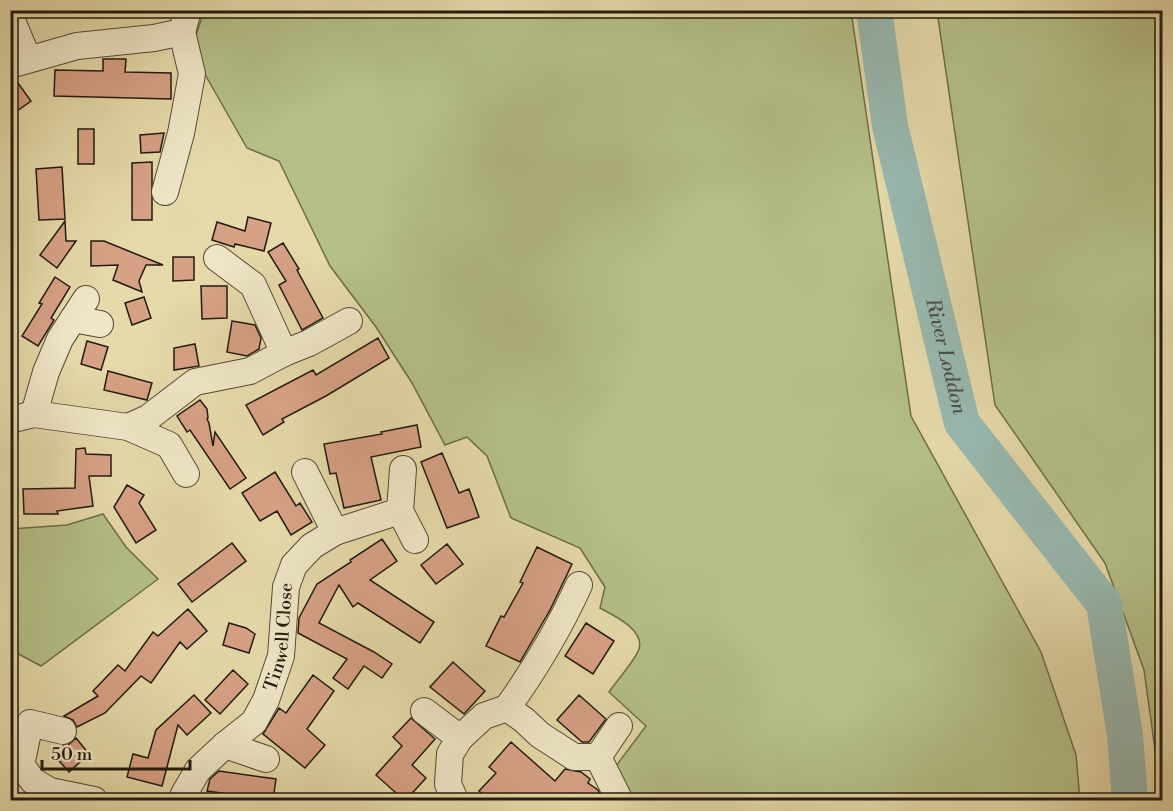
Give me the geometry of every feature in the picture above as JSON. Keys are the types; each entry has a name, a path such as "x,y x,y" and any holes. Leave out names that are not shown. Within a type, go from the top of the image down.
{"street":[{"path":"10,16 19,62 77,46 154,38 185,21 192,74 181,133 165,192"},
{"path":"217,258 253,285 284,353"},
{"path":"100,324 79,309 60,339 46,372 22,417 128,427 169,445 186,474"},
{"path":"128,427 148,418 195,382 250,372 349,321"},
{"path":"403,468 400,511 415,540"},
{"path":"305,472 335,532"},
{"name":"Tinwell Close","path":"182,801 198,770 254,722 267,700 281,656 286,587 294,565 312,546 335,532 400,511"},
{"path":"455,801 448,784 450,754 460,738 484,716 507,708 532,673 579,585"},
{"path":"507,708 540,735 574,757 598,757"},
{"path":"424,711 460,738"},
{"path":"63,731 30,723 16,765 47,796 94,801"},
{"path":"598,757 619,726"},
{"path":"225,745 266,759"},
{"path":"598,757 618,796"}],"green space":[{"path":"204,11 851,11 911,416 1041,652 1076,755 1080,800 628,800 616,766 646,726 609,692 639,649 640,642 637,636 627,624 600,608 605,587 580,548 511,518 487,456 467,437 445,445 412,383 376,327 330,266 279,161 247,148 191,50"},
{"path":"937,11 1162,11 1162,800 1144,670 1105,563 995,405"},
{"path":"103,514 126,547 158,579 41,666 11,650 11,529 67,525"}],"building":[{"path":"103,59 126,59 125,72 171,73 171,99 54,96 55,70 103,71"},
{"path":"15,79 31,101 10,116 10,80"},
{"path":"78,129 94,129 94,164 78,164"},
{"path":"164,133 160,152 141,153 140,135"},
{"path":"152,162 152,220 132,220 132,163"},
{"path":"62,167 65,219 39,220 36,169"},
{"path":"248,217 271,223 264,251 235,244 234,247 212,240 217,222 245,231"},
{"path":"65,221 66,241 76,241 57,268 40,255"},
{"path":"91,241 104,241 163,265 146,265 139,281 142,292 113,280 118,265 91,266"},
{"path":"283,243 299,269 297,270 323,318 302,330 279,285 286,281 268,252"},
{"path":"173,257 194,257 194,280 173,281"},
{"path":"55,277 70,287 51,318 54,320 38,346 22,336 42,304 39,303"},
{"path":"201,286 227,286 227,318 202,319"},
{"path":"144,297 151,318 132,325 125,303"},
{"path":"232,321 255,325 261,338 259,349 247,356 227,352"},
{"path":"378,338 389,358 326,396 282,419 284,422 263,435 246,405 313,370 316,375"},
{"path":"87,341 108,347 101,370 81,364"},
{"path":"195,344 199,366 174,370 174,348"},
{"path":"108,371 152,383 147,400 104,390"},
{"path":"200,400 207,409 213,446 215,432 246,478 230,489 190,430 187,432 177,416"},
{"path":"417,425 421,447 371,457 381,500 344,508 336,473 330,474 324,444 382,434 381,432"},
{"path":"85,448 86,454 111,455 111,476 89,476 93,506 57,511 58,514 24,514 23,489 75,488 76,449"},
{"path":"442,453 459,493 469,489 479,517 447,528 421,462"},
{"path":"275,472 296,506 300,503 312,522 291,535 277,511 260,521 242,493"},
{"path":"127,485 144,495 139,503 156,530 136,543 114,507"},
{"path":"382,539 397,561 370,580 434,622 420,643 358,603 353,607 339,585 319,623 392,664 382,678 364,666 348,689 333,678 347,659 298,633 299,618 317,584"},
{"path":"232,543 246,561 192,602 178,584"},
{"path":"447,544 463,564 436,584 421,565"},
{"path":"537,547 572,564 550,610 520,662 486,646 501,616 504,617 523,583 520,582"},
{"path":"188,609 207,631 187,649 180,642 151,683 141,676 105,713 77,727 73,720 64,716 98,696 93,691 118,665 125,671 153,632 158,636"},
{"path":"229,623 246,628 255,634 249,653 223,645"},
{"path":"586,623 614,641 593,674 565,656"},
{"path":"453,662 485,691 464,714 430,687"},
{"path":"233,670 248,684 220,714 205,700"},
{"path":"313,675 334,691 307,729 325,745 305,768 263,734 279,708 286,713"},
{"path":"194,695 211,713 187,735 178,725 162,786 127,777 133,754 148,758 156,730"},
{"path":"579,695 606,719 589,742 582,742 557,720"},
{"path":"411,718 435,739 412,765 426,778 405,801 376,775 402,746 393,737"},
{"path":"76,738 89,754 69,772 52,753"},
{"path":"511,742 555,781 565,769 581,772 590,779 588,783 598,790 603,801 489,801 479,791 496,773 489,767"},
{"path":"219,771 276,779 273,800 207,791 210,779"}],"waterway":[{"name":"River Loddon","path":"874,10 890,126 962,423 1104,604 1125,735 1130,800"}]}
